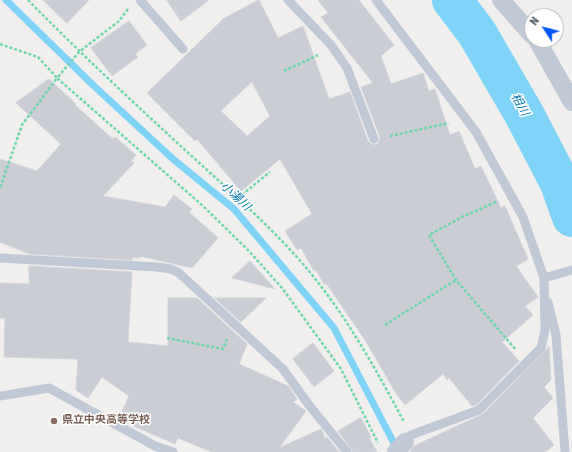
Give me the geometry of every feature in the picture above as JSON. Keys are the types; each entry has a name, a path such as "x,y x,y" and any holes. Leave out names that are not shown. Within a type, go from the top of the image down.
{"street":[{"path":"501,0 524,26"},
{"path":"542,48 572,102"}],"lane":[{"path":"140,0 183,49"},
{"path":"376,0 466,119 483,145 523,217 544,283 556,335 565,452"},
{"path":"290,1 333,48 347,68 374,139"},
{"path":"0,258 171,269 179,273 283,369 308,405 347,452"},
{"path":"544,283 572,270"},
{"path":"398,444 479,410 541,348 545,330 544,283"},
{"path":"0,396 50,388 155,446 173,452"}],"path":[{"path":"28,0 79,52 269,227 304,265 348,324 369,356 398,444"},
{"path":"0,188 22,124 60,74 79,52 119,21 130,5"},
{"path":"0,44 38,57 57,78 203,206 249,251 282,288 398,444"},
{"path":"284,71 333,48"},
{"path":"374,139 466,119"},
{"path":"238,198 270,172"},
{"path":"523,217 513,211 504,199 462,217 429,235 456,280 527,362"},
{"path":"385,324 456,280"},
{"path":"167,338 223,349 233,323"}],"building":[{"path":"43,0 89,0 67,23"},
{"path":"167,0 209,0 181,21"},
{"path":"259,0 278,38 303,26 329,99 350,92 368,141 371,144 376,145 379,142 380,137 361,87 373,83 321,17 328,13 318,0 359,0 394,45 381,56 391,84 423,73 429,91 435,89 450,135 459,131 475,169 481,166 501,208 505,206 528,259 516,266 538,297 525,306 533,315 502,342 519,361 476,405 472,406 449,378 447,380 443,374 405,405 397,395 365,340 326,283 324,284 316,270 314,271 301,248 297,250 285,231 312,214 280,159 241,191 197,139 195,141 147,93 223,19","holes":["252,82 270,116 247,136 221,111"]},
{"path":"129,21 147,45 135,54 138,57 112,76 91,48"},
{"path":"49,79 113,139 115,137 136,155 131,161 134,163 103,196 165,207 174,195 192,209 189,212 218,238 192,268 140,256 140,258 133,257 132,260 30,254 0,242 0,159 37,171 61,144 16,103"},
{"path":"250,261 275,289 232,278"},
{"path":"29,266 132,272 128,342 168,346 168,298 197,298 247,344 239,364 288,386 297,399 293,402 306,411 279,448 321,429 325,438 327,437 339,452 212,452 178,438 175,444 127,423 128,420 120,416 129,396 102,377 88,398 76,390 78,359 4,357 5,318 0,318 0,283 29,284"},
{"path":"215,298 266,298 241,322"},
{"path":"313,343 334,371 314,387 293,359"},
{"path":"549,347 551,380 544,387 553,398 533,418 554,445 545,452 410,452 414,446 483,414"},
{"path":"361,418 371,437 369,438 377,452 353,452 338,431"}],"waterway":[{"name":"小湯川","path":"6,0 94,86 173,159 234,209 334,328 397,449"},
{"name":"相川","path":"452,0 477,33 524,114 560,183 572,217"}],"place":[{"name":"県立中央高等学校","path":"54,421"}]}
